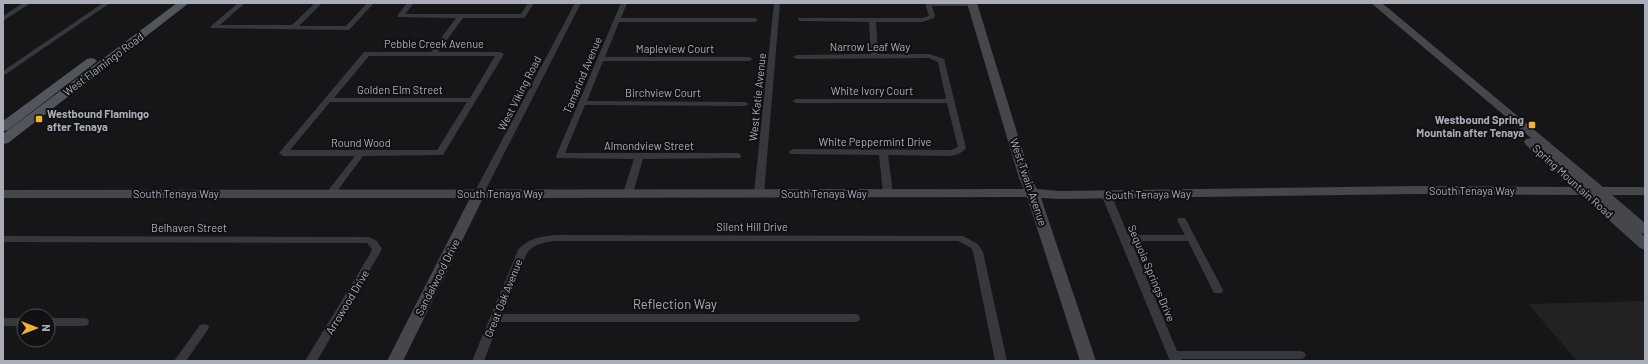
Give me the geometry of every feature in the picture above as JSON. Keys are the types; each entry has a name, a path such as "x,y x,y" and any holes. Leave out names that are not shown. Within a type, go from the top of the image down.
{"main road":[{"name":"West Flamingo Road","path":"3,127 169,3"},
{"name":"West Flamingo Road","path":"3,140 184,3"}],"street":[{"path":"3,19 28,3"},
{"path":"3,74 107,3"},
{"path":"242,3 213,27 348,28 371,3"},
{"path":"293,28 319,3"},
{"path":"412,3 400,16 523,16 531,3"},
{"name":"West Viking Road","path":"479,193 578,3"},
{"name":"Tamarind Avenue","path":"560,156 624,3"},
{"name":"West Katie Avenue","path":"759,193 777,3"},
{"path":"800,19 922,20 931,18 932,13 928,3 972,3"},
{"name":"West Twain Avenue","path":"972,3 1025,178 1036,201 1088,361"},
{"name":"Spring Mountain Road","path":"1376,3 1487,98 1538,138 1645,230"},
{"path":"433,54 461,16"},
{"path":"617,20 755,20"},
{"path":"872,20 875,57"},
{"name":"Pebble Creek Avenue","path":"328,100 367,54 500,54 472,100"},
{"name":"Narrow Leaf Way","path":"797,57 930,56 941,61 949,101"},
{"name":"Mapleview Court","path":"601,59 749,59"},
{"name":"Spring Mountain Road","path":"1487,98 1525,138 1645,245"},
{"name":"Golden Elm Street","path":"328,100 472,100"},
{"name":"Round Wood","path":"328,100 282,153 440,153 472,100"},
{"name":"White Ivory Court","path":"796,101 949,101"},
{"name":"White Peppermint Drive","path":"793,152 957,152 962,148 949,101"},
{"name":"Birchview Court","path":"582,103 745,104"},
{"path":"883,152 888,193"},
{"path":"332,192 361,153"},
{"name":"Almondview Street","path":"560,156 737,156"},
{"path":"628,193 639,156"},
{"name":"South Tenaya Way","path":"3,194 332,192 1106,194 1416,190 1645,191"},
{"name":"Sandalwood Drive","path":"395,361 479,193"},
{"name":"Sequoia Springs Drive","path":"1106,194 1175,358"},
{"path":"1182,220 1218,290"},
{"name":"Silent Hill Drive","path":"534,240 554,238 960,238 975,246 978,252 1001,361"},
{"path":"1125,238 1191,238"},
{"name":"Belhaven Street","path":"3,239 369,240 374,243"},
{"name":"Great Oak Avenue","path":"478,361 522,252 527,245 534,240"},
{"name":"Arrowood Drive","path":"311,361 376,254 377,249 374,243"},
{"name":"Reflection Way","path":"495,318 855,318"},
{"path":"3,322 16,322"},
{"path":"56,322 84,322"},
{"path":"180,361 204,328"},
{"path":"1175,358 1300,355"}],"shaded area":[{"path":"1645,301 1645,361 1577,361 1528,304"}],"place":[{"name":"Westbound Flamingo after Tenaya","path":"39,119"},
{"name":"Westbound Spring Mountain after Tenaya","path":"1532,125"}]}
